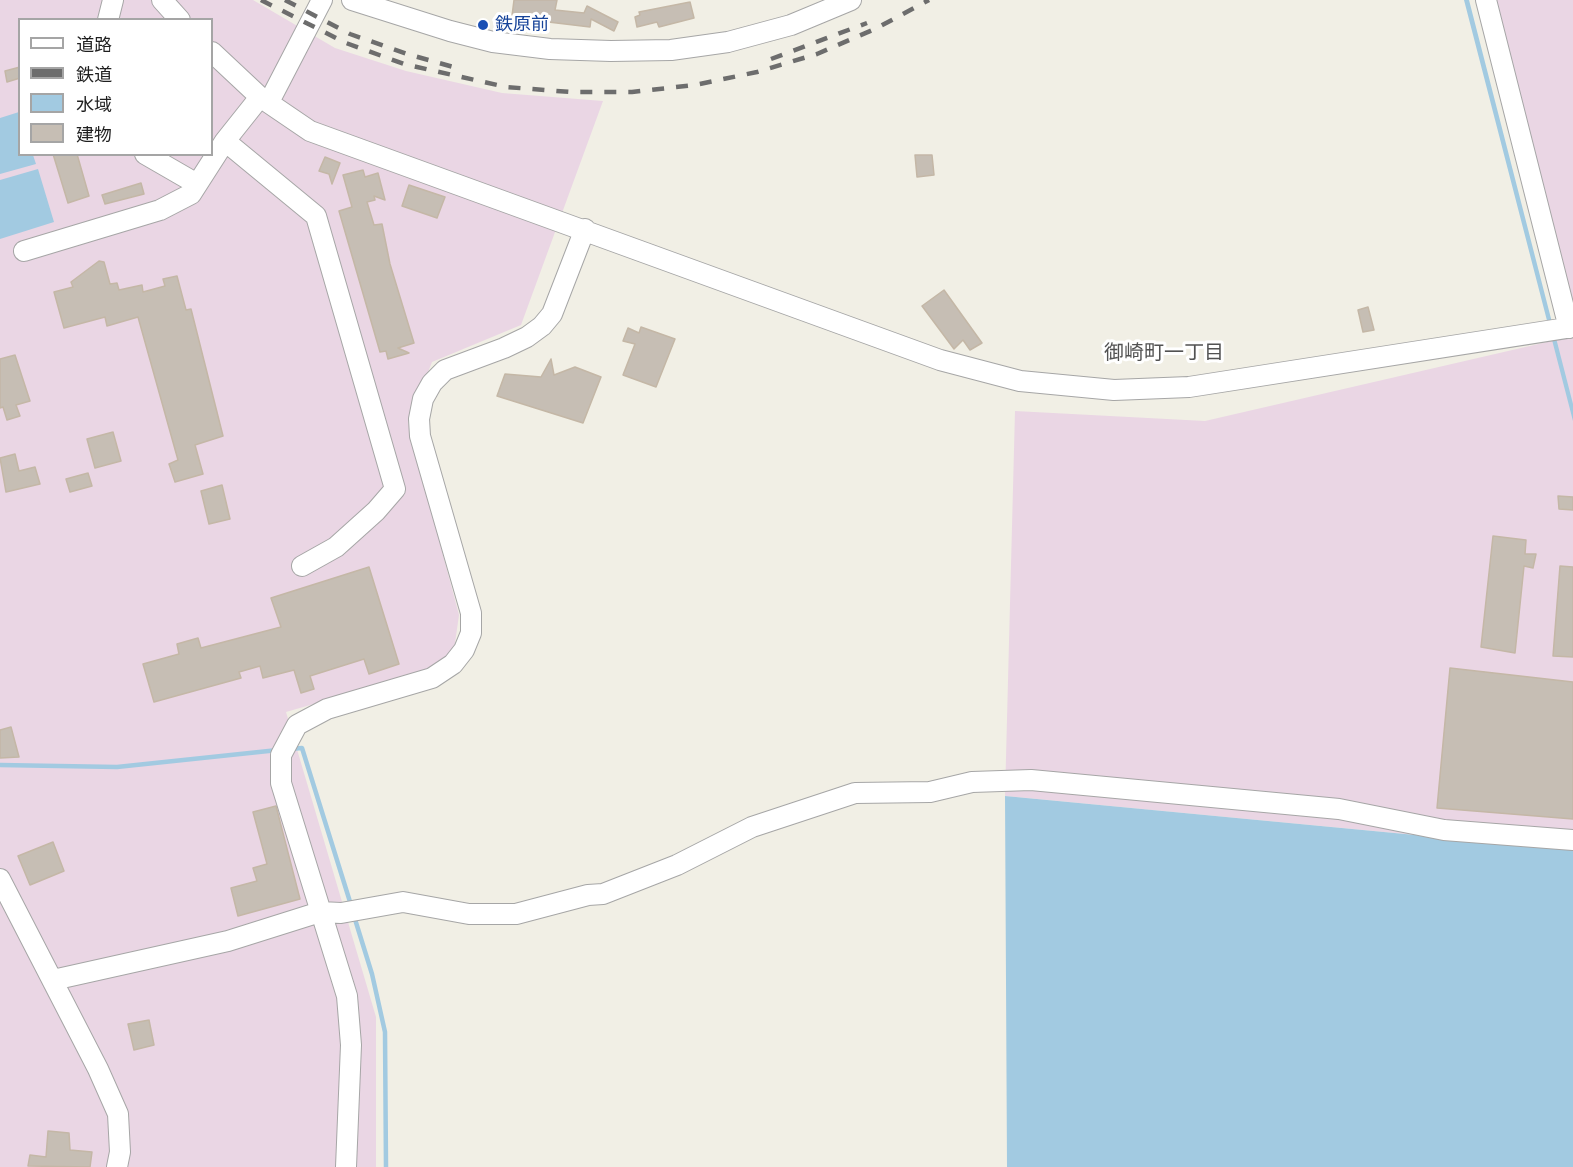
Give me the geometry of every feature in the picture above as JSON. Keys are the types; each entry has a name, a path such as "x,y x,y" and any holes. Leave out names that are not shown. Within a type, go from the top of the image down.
{"street":[{"path":"109,18 114,0"},
{"path":"162,0 178,18"},
{"path":"24,251 160,210 190,194 225,141 264,100 322,0"},
{"path":"352,0 432,26 493,42 550,50 611,51 671,50 728,42 791,25 850,0"},
{"path":"213,53 264,100 310,131 585,229 940,360 988,374 1066,387 1149,390 1189,387 1563,329 1486,0"},
{"path":"225,141 316,216 395,489 376,512 336,547 302,566"},
{"path":"148,156 197,184"},
{"path":"346,1167 351,1045 347,996 281,783 281,755 297,725 327,709 432,678 453,664 464,650 471,633 471,613 420,436 419,419 423,399 432,383 445,370 520,341 542,326 552,314 585,229"},
{"path":"52,980 228,941 320,912 341,913 403,902 470,914 516,914 588,895 603,894 677,865 752,827 855,793 930,792 972,782 1030,780 1339,809 1444,830 1573,840"},
{"path":"0,879 98,1069 118,1114 120,1152 117,1167"}],"shaded area":[{"path":"0,0 253,0 335,48 406,71 502,93 603,101 521,325 432,362 408,423 459,615 454,650 428,671 286,712 376,1017 376,1167 0,1167"},
{"path":"1491,0 1573,0 1573,329"},
{"path":"1573,336 1573,850 1005,796 1015,411 1205,421"}],"water":[{"path":"1464,0 1469,0 1573,404 1573,421"},
{"path":"18,112 18,156 33,156 36,164 0,174 0,118"},
{"path":"38,169 54,222 0,239 0,180"},
{"path":"1005,796 1573,850 1573,1167 1007,1167"}],"building":[{"path":"514,0 557,0 555,10 584,13 587,6 618,22 614,31 591,19 590,27 540,21 540,24 527,22 527,19 512,16"},
{"path":"690,2 694,18 659,27 657,22 637,27 635,17 640,15 639,12"},
{"path":"18,68 18,79 7,82 5,71"},
{"path":"915,155 932,155 934,175 917,177"},
{"path":"54,156 78,156 89,196 68,203"},
{"path":"325,157 340,163 332,184 329,174 319,171"},
{"path":"363,170 365,177 378,173 385,200 374,196 375,200 367,202 374,225 382,224 390,264 414,343 398,348 409,353 388,359 386,351 380,352 339,211 352,207 343,175"},
{"path":"141,183 144,194 105,204 102,195"},
{"path":"409,185 445,197 437,218 402,206"},
{"path":"99,261 104,262 110,284 117,283 119,290 142,285 143,292 165,286 163,279 177,276 186,310 191,309 223,436 195,445 203,474 175,482 169,464 178,460 138,317 107,326 105,317 64,328 54,292 73,287 71,282"},
{"path":"944,290 982,343 970,350 963,340 954,349 922,306"},
{"path":"1368,307 1374,330 1363,332 1358,310"},
{"path":"641,327 675,339 656,387 623,375 635,344 623,341 628,328 639,333"},
{"path":"15,355 30,401 16,405 20,416 7,420 3,407 0,408 0,359"},
{"path":"551,359 554,375 575,367 601,377 583,423 497,396 505,374 541,377"},
{"path":"113,432 121,461 95,468 87,439"},
{"path":"15,454 19,471 35,467 40,484 6,492 0,458"},
{"path":"88,473 92,486 70,492 66,479"},
{"path":"222,485 230,519 209,524 201,491"},
{"path":"1558,496 1573,497 1573,510 1559,509"},
{"path":"1493,536 1526,540 1525,554 1536,554 1533,568 1524,566 1515,653 1481,647"},
{"path":"1560,566 1573,567 1573,657 1553,656"},
{"path":"369,567 399,664 369,674 364,659 310,676 314,689 301,693 294,670 263,678 260,666 239,672 241,678 154,702 143,664 179,654 177,644 198,638 201,648 281,627 271,598"},
{"path":"1450,668 1573,682 1573,819 1437,808"},
{"path":"11,727 19,757 0,758 0,730"},
{"path":"276,806 300,899 238,916 231,888 257,881 253,868 267,864 253,812"},
{"path":"53,842 64,871 30,885 18,856"},
{"path":"149,1020 154,1045 134,1050 128,1024"},
{"path":"48,1131 69,1133 70,1150 92,1152 90,1167 28,1166 30,1155 46,1157"}],"waterway":[{"path":"290,749 302,748 351,905"},
{"path":"0,765 117,767 278,750"},
{"path":"354,916 372,974 385,1032 386,1167"}],"railway":[{"path":"261,0 346,43 404,64 506,87 570,92 632,92 695,85 757,72 817,54 875,29 929,0"},
{"path":"285,0 350,34 457,68"},
{"path":"771,59 867,23"}],"place":[{"name":"鉄原前","path":"483,25"}],"district":[{"name":"御崎町一丁目","path":"1164,354"}]}
